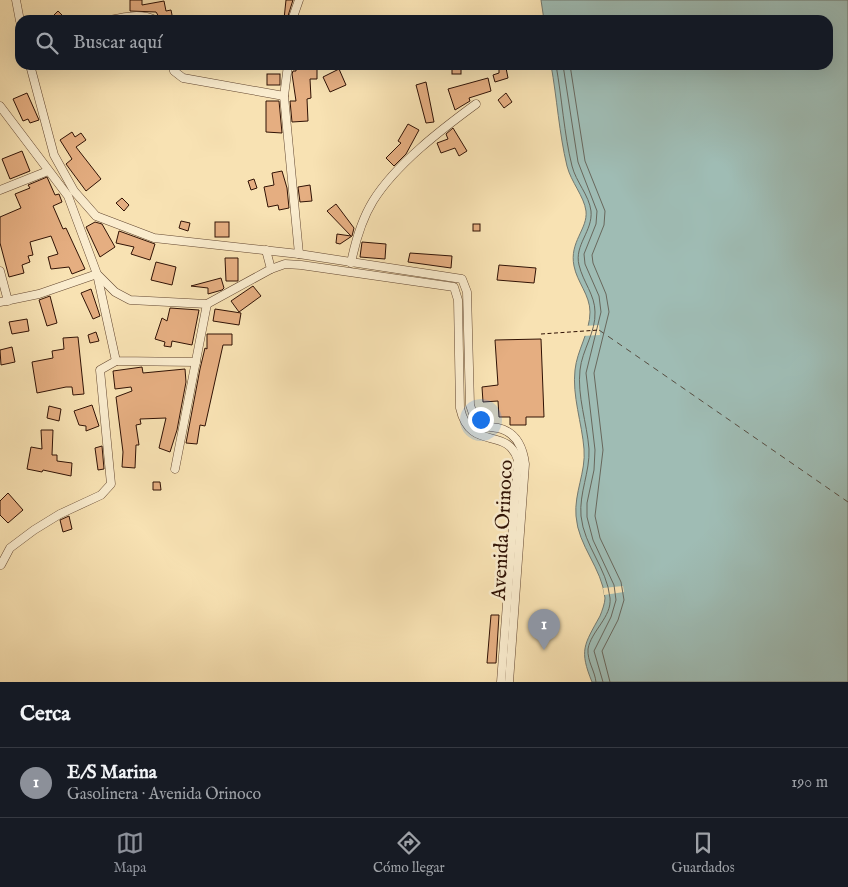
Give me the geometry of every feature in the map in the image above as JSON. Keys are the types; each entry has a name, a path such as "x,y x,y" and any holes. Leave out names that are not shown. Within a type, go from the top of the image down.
{"street":[{"path":"16,0 19,15"},
{"path":"294,15 299,0"},
{"name":"Avenida Orinoco","path":"31,70 54,155 74,190 96,216 154,238 299,254 462,279 465,284 470,405 474,417 482,424 500,428 517,440 523,451 526,464 509,682"},
{"path":"174,70 183,78 284,96"},
{"path":"287,70 284,96 299,254"},
{"path":"351,263 355,244 372,203 380,190 432,136 476,104"},
{"path":"0,106 68,196 97,274 116,361"},
{"path":"0,190 48,171"},
{"path":"266,250 271,269"},
{"name":"Avenida Orinoco","path":"207,304 271,269 285,264 301,264 454,287 458,300 460,408 462,419 474,433 497,439 510,446 518,460 501,682"},
{"path":"0,271 4,302 40,294 97,274"},
{"path":"97,274 122,298 207,304 175,469"},
{"path":"1,565 10,548 34,530 60,514 101,496 111,484 100,370 116,361 196,362"}],"path":[{"path":"540,334 599,330"}],"water":[{"path":"541,0 848,0 848,682 592,682 586,662 585,648 600,616 605,598 603,587 581,537 576,516 584,449 574,380 576,363 588,327 590,312 588,300 574,266 573,257 576,243 586,218 586,211 583,200 567,166 552,70 833,70 833,15 543,15"}],"pier":[{"path":"599,325 600,335 582,336 584,326"},
{"path":"623,586 624,592 604,595 603,588"}],"building":[{"path":"130,0 142,0 142,5 164,1 166,11 171,10 172,15 158,15 156,12 130,11"},
{"path":"286,0 293,0 288,15 284,15"},
{"path":"58,11 62,15 54,15"},
{"path":"317,70 317,79 310,79 311,98 307,99 308,121 292,122 290,101 296,101 292,74 293,71"},
{"path":"339,70 346,85 330,92 323,77"},
{"path":"452,70 461,70 461,74 452,74"},
{"path":"499,70 506,70 508,78 495,82 493,75 499,73"},
{"path":"267,74 280,74 280,85 267,85"},
{"path":"488,78 491,91 469,98 470,101 455,110 448,89"},
{"path":"426,82 434,122 426,123 416,85"},
{"path":"27,93 39,120 30,123 28,119 23,121 13,99"},
{"path":"506,93 512,102 504,108 498,100"},
{"path":"266,101 279,101 282,133 266,132"},
{"path":"408,124 419,130 406,154 394,166 386,158 401,143 398,141"},
{"path":"453,128 467,151 459,156 455,148 441,153 437,143 448,139 446,134"},
{"path":"72,132 75,137 81,133 86,140 76,147 101,179 86,191 66,164 72,159 60,140"},
{"path":"22,151 30,171 10,179 2,159"},
{"path":"282,171 287,188 289,208 279,210 278,205 268,207 264,187 274,185 272,173"},
{"path":"47,177 55,195 59,194 62,202 53,206 63,229 66,228 85,269 72,274 69,267 51,269 48,257 58,254 51,236 30,242 33,255 28,256 30,262 22,265 24,273 9,277 0,243 0,217 21,208 15,194 30,188 28,185"},
{"path":"254,179 257,188 251,190 248,181"},
{"path":"310,185 312,201 300,202 298,187"},
{"path":"122,198 129,205 124,211 116,203"},
{"path":"336,204 354,228 352,236 340,244 336,243 337,234 351,236 327,211"},
{"path":"181,221 190,223 188,231 179,228"},
{"path":"95,222 102,224 115,247 100,257 86,227"},
{"path":"215,222 229,222 229,237 215,237"},
{"path":"473,224 480,224 480,231 473,231"},
{"path":"119,231 155,244 150,260 131,254 134,247 116,243"},
{"path":"362,242 386,244 385,259 360,257"},
{"path":"410,253 452,256 451,268 408,262"},
{"path":"225,258 238,258 238,281 226,281"},
{"path":"156,262 176,267 172,285 151,280"},
{"path":"499,265 536,268 534,283 497,280"},
{"path":"221,278 224,288 208,294 208,288 191,286"},
{"path":"253,286 261,296 239,312 231,301"},
{"path":"91,289 100,316 93,319 81,293"},
{"path":"50,296 57,323 47,326 39,300"},
{"path":"170,308 199,310 192,345 172,341 171,347 164,346 165,342 155,339 162,318 167,321"},
{"path":"215,309 241,313 239,325 213,321"},
{"path":"27,319 29,331 12,334 9,322"},
{"path":"96,332 99,341 90,343 88,335"},
{"path":"207,334 232,334 232,345 223,345 205,426 200,425 197,444 186,443 200,369 205,348 207,349"},
{"path":"78,337 84,394 73,395 72,387 37,393 32,362 53,358 52,351 64,349 63,338"},
{"path":"541,339 544,417 526,417 526,425 510,425 510,417 499,417 498,401 483,402 482,387 498,385 495,340"},
{"path":"12,347 15,362 1,365 0,350"},
{"path":"142,367 143,373 185,369 186,382 177,430 170,452 159,448 166,418 140,419 141,424 136,425 139,445 136,445 135,468 122,467 123,452 116,397 132,391 131,387 115,389 113,371"},
{"path":"92,405 99,426 86,431 86,426 79,425 74,411"},
{"path":"49,406 61,409 59,421 47,418"},
{"path":"41,430 53,430 52,455 57,455 57,461 72,463 71,476 43,470 42,472 27,469 31,447 42,449"},
{"path":"102,446 104,469 98,470 95,448"},
{"path":"153,482 160,482 161,490 153,490"},
{"path":"8,493 23,510 8,523 0,515 0,501"},
{"path":"69,516 72,529 63,532 60,520"},
{"path":"491,615 499,615 496,663 487,663"}],"ferry route":[{"path":"599,330 848,502"}],"place":[{"name":"E/S Marina","path":"544,650"}]}
